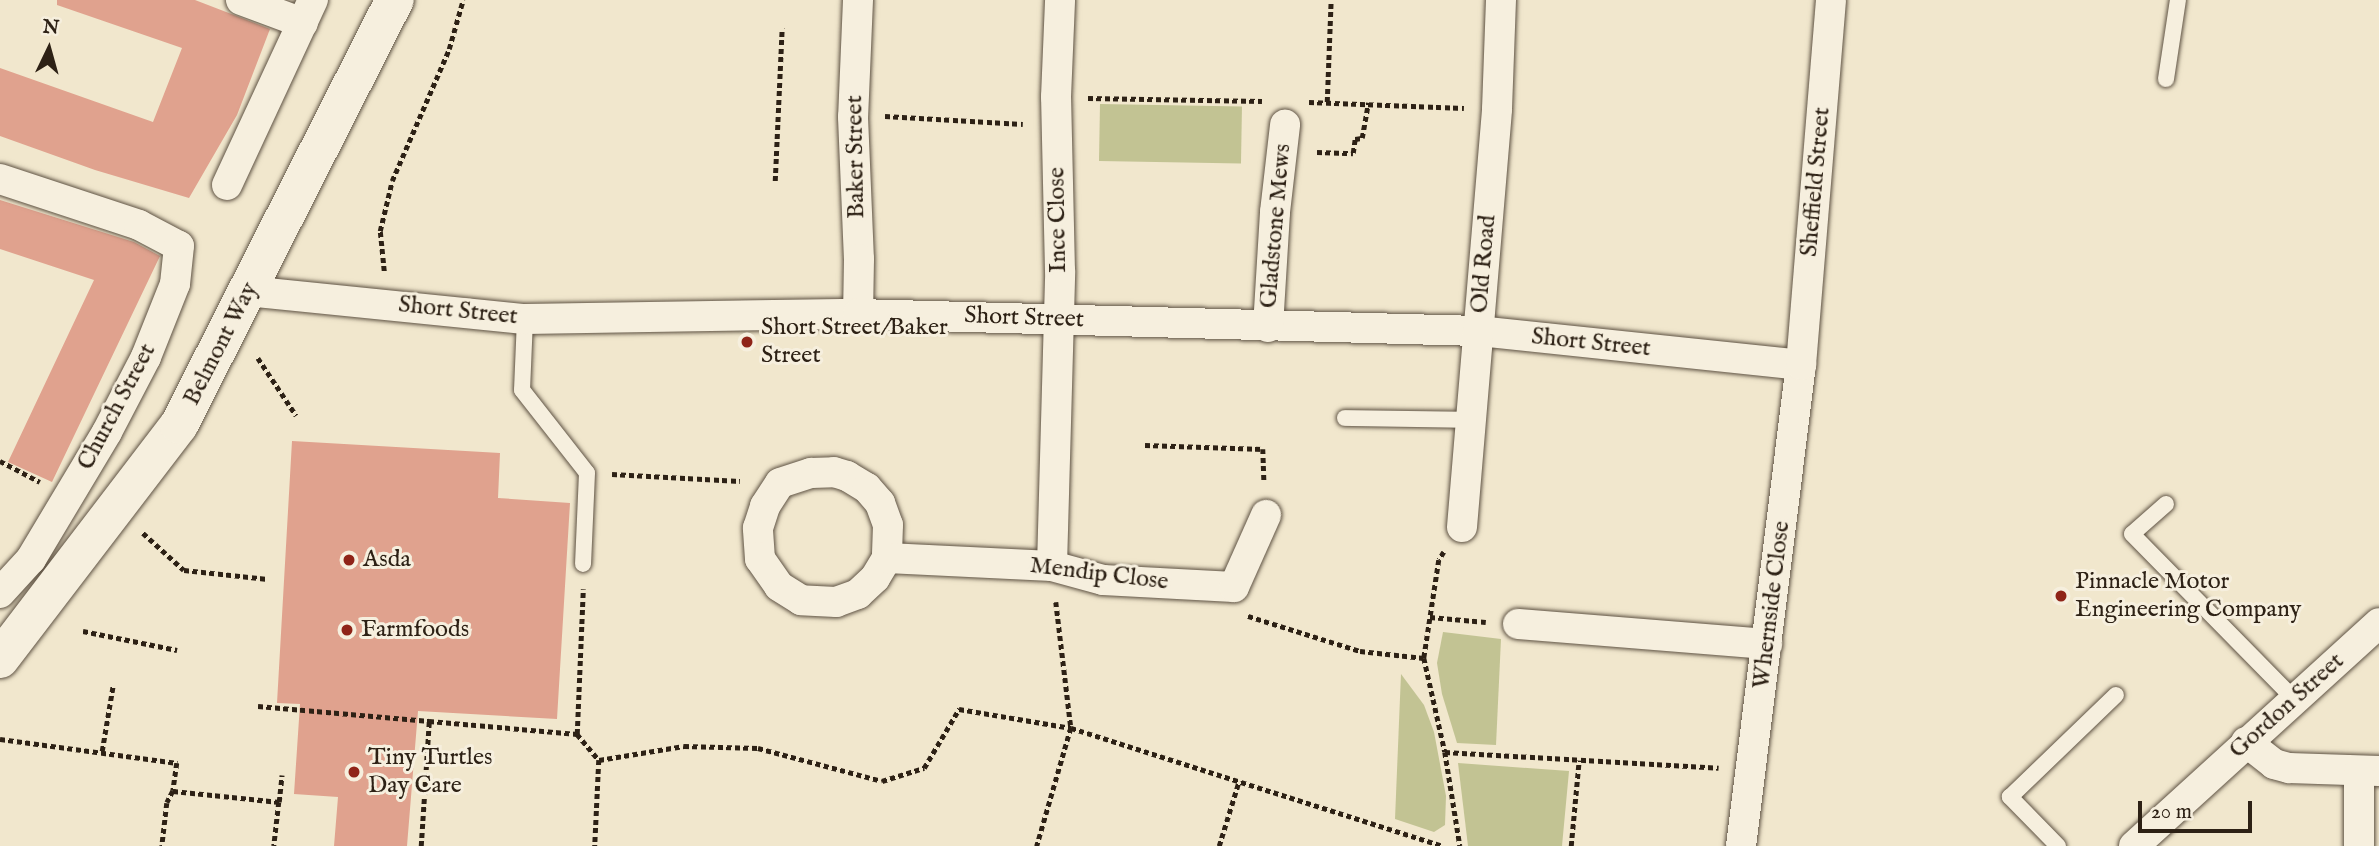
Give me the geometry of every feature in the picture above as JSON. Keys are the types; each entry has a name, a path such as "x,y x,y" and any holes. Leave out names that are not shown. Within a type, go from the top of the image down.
{"street":[{"path":"227,186 308,11 241,0"},
{"name":"Belmont Way","path":"0,659 180,425 395,0"},
{"name":"Baker Street","path":"858,0 853,117 859,259 858,314"},
{"name":"Ince Close","path":"1052,566 1060,271 1056,127 1060,0"},
{"name":"Old Road","path":"1462,527 1497,109 1501,0"},
{"name":"Sheffield Street","path":"1801,365 1831,0"},
{"name":"Gladstone Mews","path":"1268,327 1275,212 1284,138"},
{"name":"Church Street","path":"0,179 139,225 179,246 176,284 146,357 31,559 1,593"},
{"name":"Short Street","path":"240,306 386,304 525,318 858,314 1478,331 1801,365"},
{"name":"Whernside Close","path":"1741,846 1801,365"},
{"path":"834,472 867,488 880,503 888,525 887,558 876,578 858,594 836,602 801,600 779,586 760,559 758,528 765,506 780,484 811,473 834,472"},
{"path":"1234,587 1266,515"},
{"name":"Mendip Close","path":"887,558 1052,566 1103,580 1234,587"},
{"name":"Gordon Street","path":"2134,846 2379,623"},
{"path":"1518,624 1767,644"},
{"path":"2246,742 2274,764 2304,771 2369,771 2359,846"}],"lane":[{"path":"2166,79 2178,0"},
{"path":"525,318 522,390 587,473 583,564"},
{"path":"1345,418 1472,421"},
{"path":"2166,504 2133,534 2294,699"},
{"path":"2058,846 2010,797 2116,695"}],"path":[{"path":"386,304 380,231 392,181 449,49 463,0"},
{"path":"1327,102 1331,0"},
{"path":"775,181 782,28"},
{"path":"1284,138 1353,153 1355,139 1362,138 1368,103"},
{"path":"853,117 993,121 1056,127"},
{"path":"240,306 296,415"},
{"path":"1145,445 1263,449 1266,515"},
{"path":"0,461 69,496"},
{"path":"587,473 780,484"},
{"path":"1460,846 1445,752 1424,658 1439,560 1462,527"},
{"path":"143,533 184,570 268,579"},
{"path":"583,564 577,734 599,760 595,846"},
{"path":"1037,846 1071,728 1052,566"},
{"path":"1234,587 1241,614 1360,651 1424,658"},
{"path":"1430,617 1518,624"},
{"path":"83,631 177,650"},
{"path":"102,751 113,685"},
{"path":"258,706 577,734"},
{"path":"599,760 684,746 758,748 882,781 924,768 959,709 1071,728 1443,846"},
{"path":"421,846 429,721"},
{"path":"0,739 177,763 173,791 167,803 162,846"},
{"path":"1445,752 1751,769"},
{"path":"1571,846 1580,760"},
{"path":"274,846 282,775"},
{"path":"1219,846 1240,781"},
{"path":"173,791 279,803"}],"green space":[{"path":"1100,104 1242,106 1241,163 1099,161"},
{"path":"1443,632 1501,639 1496,745 1457,743 1442,694 1437,663"},
{"path":"1401,674 1424,705 1434,732 1446,796 1445,825 1434,832 1395,819"},
{"path":"1458,763 1569,771 1562,846 1468,846"}],"building":[{"path":"57,0 195,0 270,29 237,115 189,198 95,170 0,136 0,68 153,122 182,48 57,5"},
{"path":"0,200 134,242 160,256 52,482 8,462 94,280 0,249"},
{"path":"292,441 500,453 498,498 570,503 557,719 418,711 407,846 334,846 338,797 294,794 300,704 277,703"}],"place":[{"name":"Short Street/Baker Street","path":"747,342"},
{"name":"Asda","path":"349,560"},
{"name":"Pinnacle Motor Engineering Company","path":"2061,596"},
{"name":"Farmfoods","path":"347,630"},
{"name":"Tiny Turtles Day Care","path":"354,772"}]}
